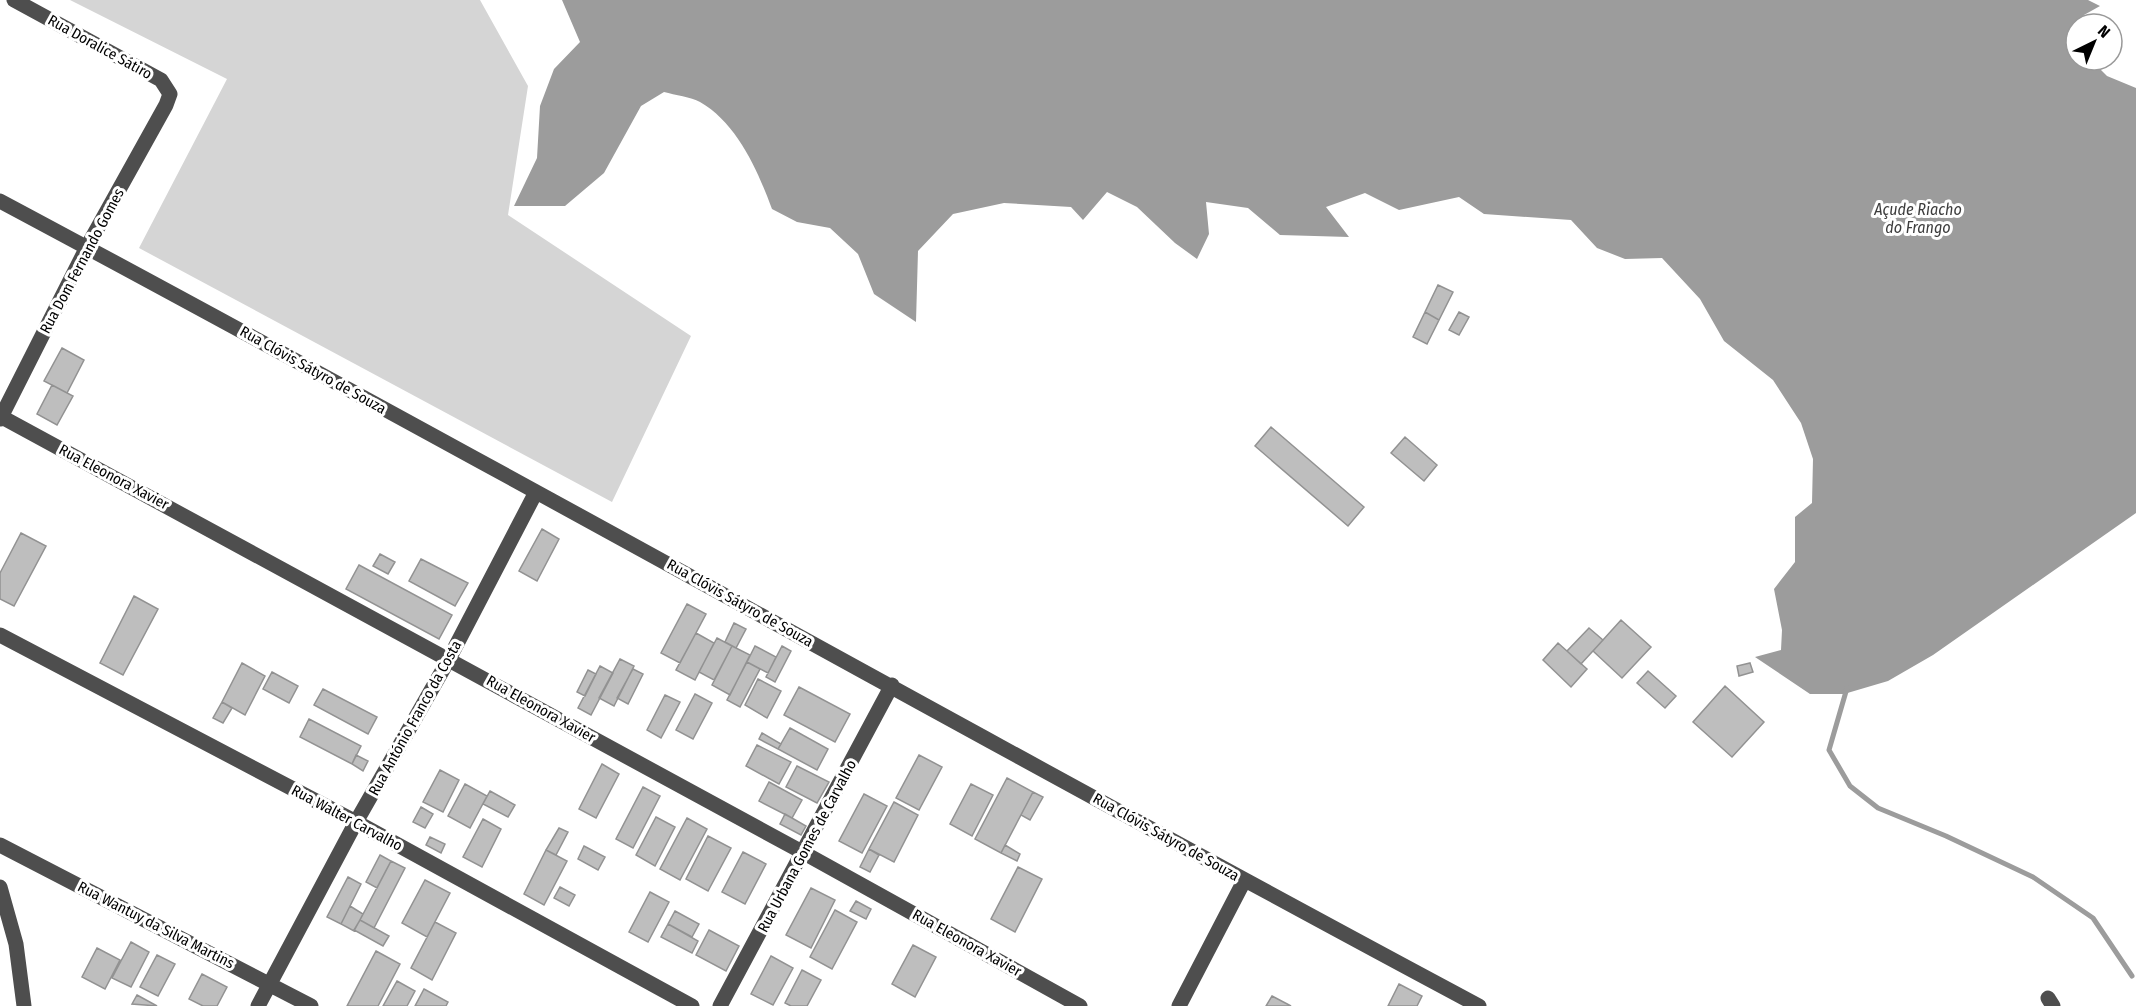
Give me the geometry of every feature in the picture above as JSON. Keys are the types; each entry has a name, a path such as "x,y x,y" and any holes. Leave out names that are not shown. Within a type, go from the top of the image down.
{"street":[{"name":"Rua Doralice Sátiro","path":"14,0 161,80 170,94 166,105"},
{"name":"Rua Dom Fernando Gomes","path":"0,417 87,247 166,105"},
{"name":"Rua Clóvis Sátyro de Souza","path":"0,201 892,685 1245,881 1479,1006"},
{"name":"Rua Eleonora Xavier","path":"0,417 449,659 1080,1006"},
{"name":"Rua António Franco da Costa","path":"258,1006 356,822 449,659 536,492"},
{"name":"Rua Walter Carvalho","path":"0,635 356,822 692,1006"},
{"name":"Rua Urbana Gomes de Carvalho","path":"720,1006 892,685"},
{"name":"Rua Wantuy da Silva Martins","path":"0,845 311,1006"},
{"path":"1179,1006 1245,881"},
{"path":"0,887 16,944 24,1006"}],"shaded area":[{"path":"70,0 480,0 528,86 508,215 691,336 612,502 139,248 227,79"}],"water":[{"name":"Açude Riacho do Frango","path":"562,0 2088,0 2100,6 2089,12 2064,12 2064,72 2103,72 2107,76 2136,88 2136,513 1933,655 1888,681 1844,694 1810,694 1755,657 1781,650 1782,630 1774,589 1795,562 1795,517 1812,503 1813,459 1801,423 1773,380 1724,341 1700,299 1662,258 1625,259 1597,248 1571,220 1484,214 1459,197 1399,210 1365,193 1326,207 1349,237 1280,235 1248,208 1206,202 1209,234 1197,259 1175,243 1137,207 1107,192 1083,220 1071,207 1004,203 953,214 918,251 916,322 874,294 858,254 830,228 797,222 772,209 753,164 735,135 713,111 688,97 664,92 641,106 604,173 565,206 514,206 537,158 540,106 554,69 580,42"}],"building":[{"path":"1438,285 1453,292 1439,320 1425,312"},
{"path":"1425,312 1439,320 1427,344 1413,337"},
{"path":"1459,312 1469,317 1459,335 1449,330"},
{"path":"62,348 84,360 67,393 44,381"},
{"path":"52,385 73,396 57,425 37,414"},
{"path":"1271,427 1364,507 1348,526 1255,446"},
{"path":"1405,437 1437,465 1424,481 1391,453"},
{"path":"542,529 559,539 537,581 519,571"},
{"path":"21,533 46,546 14,606 0,599 0,573"},
{"path":"380,554 395,562 388,574 373,566"},
{"path":"421,559 468,583 455,606 409,581"},
{"path":"359,565 452,615 439,639 346,589"},
{"path":"134,596 158,609 123,675 100,663"},
{"path":"687,604 706,614 680,663 661,653"},
{"path":"1621,620 1651,647 1622,678 1593,651"},
{"path":"734,623 746,629 736,648 725,642"},
{"path":"1589,628 1603,640 1581,664 1567,651"},
{"path":"696,633 714,643 695,680 676,670"},
{"path":"717,638 732,646 714,680 699,672"},
{"path":"1558,643 1587,669 1571,687 1543,660"},
{"path":"732,646 750,655 730,695 712,685"},
{"path":"755,646 776,657 768,673 747,662"},
{"path":"782,646 791,651 775,682 766,677"},
{"path":"620,659 634,666 614,706 599,698"},
{"path":"747,662 760,669 740,707 727,700"},
{"path":"242,663 265,676 245,715 222,702"},
{"path":"1750,663 1753,672 1739,676 1737,666"},
{"path":"600,666 613,673 591,715 578,708"},
{"path":"633,669 643,674 628,704 617,698"},
{"path":"588,670 596,674 585,696 577,692"},
{"path":"1648,671 1676,696 1665,708 1637,683"},
{"path":"272,672 298,686 289,703 263,689"},
{"path":"758,679 781,691 767,718 745,705"},
{"path":"1725,686 1764,722 1732,757 1693,722"},
{"path":"799,687 850,714 835,742 784,715"},
{"path":"323,689 377,717 368,734 314,705"},
{"path":"695,694 712,703 693,739 676,730"},
{"path":"665,695 680,702 661,738 647,730"},
{"path":"222,702 232,708 223,723 213,718"},
{"path":"309,719 361,746 352,764 300,737"},
{"path":"790,728 828,749 817,770 778,749"},
{"path":"762,733 781,744 778,749 759,739"},
{"path":"757,745 791,762 779,784 746,766"},
{"path":"356,755 368,761 363,771 352,764"},
{"path":"919,755 942,767 919,810 896,798"},
{"path":"602,764 619,774 596,818 579,809"},
{"path":"797,766 829,782 817,803 786,787"},
{"path":"440,770 459,780 443,812 423,802"},
{"path":"1007,778 1033,792 1001,853 975,839"},
{"path":"769,782 802,800 792,818 759,801"},
{"path":"465,784 487,796 470,828 448,816"},
{"path":"971,784 993,795 972,836 950,824"},
{"path":"643,787 660,796 633,848 616,839"},
{"path":"490,791 515,805 508,817 483,804"},
{"path":"1033,792 1043,797 1030,820 1021,815"},
{"path":"864,794 887,806 862,853 839,841"},
{"path":"894,802 918,815 894,862 869,849"},
{"path":"421,807 433,814 425,828 413,822"},
{"path":"785,814 806,826 801,835 780,824"},
{"path":"656,817 675,827 655,866 636,855"},
{"path":"687,818 707,829 680,880 660,869"},
{"path":"483,819 501,829 482,867 463,857"},
{"path":"559,828 568,832 556,855 546,850"},
{"path":"708,836 731,848 708,891 686,879"},
{"path":"430,837 445,844 441,853 426,845"},
{"path":"1005,845 1020,854 1017,861 1001,853"},
{"path":"584,846 605,857 598,870 578,859"},
{"path":"869,849 879,855 870,872 860,867"},
{"path":"546,850 567,861 544,905 524,894"},
{"path":"743,852 766,864 745,904 722,892"},
{"path":"380,855 391,861 377,888 366,882"},
{"path":"391,861 405,868 374,928 360,920"},
{"path":"1018,867 1042,879 1015,932 991,919"},
{"path":"348,877 361,884 341,924 327,917"},
{"path":"425,880 450,893 427,937 402,923"},
{"path":"560,887 575,895 569,906 554,898"},
{"path":"811,888 835,900 811,948 786,935"},
{"path":"650,892 669,902 648,942 629,932"},
{"path":"856,901 871,909 866,919 850,911"},
{"path":"350,906 363,914 354,931 341,924"},
{"path":"835,910 857,922 832,969 810,957"},
{"path":"675,911 699,924 692,937 668,924"},
{"path":"360,920 389,936 383,946 354,930"},
{"path":"435,922 456,933 432,980 411,968"},
{"path":"668,924 698,941 692,953 661,937"},
{"path":"709,930 739,946 726,971 696,955"},
{"path":"131,942 149,952 131,987 112,978"},
{"path":"913,945 936,957 915,997 892,984"},
{"path":"97,948 120,960 105,989 82,977"},
{"path":"376,951 400,964 378,1006 347,1006"},
{"path":"157,955 175,964 158,996 140,987"},
{"path":"771,956 793,968 773,1005 751,994"},
{"path":"802,970 821,980 807,1006 791,1006 785,1003"},
{"path":"202,974 227,987 217,1006 203,1006 189,999"},
{"path":"397,981 415,991 407,1006 383,1006"},
{"path":"1399,984 1422,996 1417,1006 1388,1006"},
{"path":"424,989 448,1002 446,1006 415,1006"},
{"path":"137,995 157,1006 132,1004"},
{"path":"1272,996 1291,1006 1266,1006"}],"waterway":[{"path":"1847,688 1829,750 1850,786 1878,808 1946,836 2033,877 2093,918 2132,976"}]}
